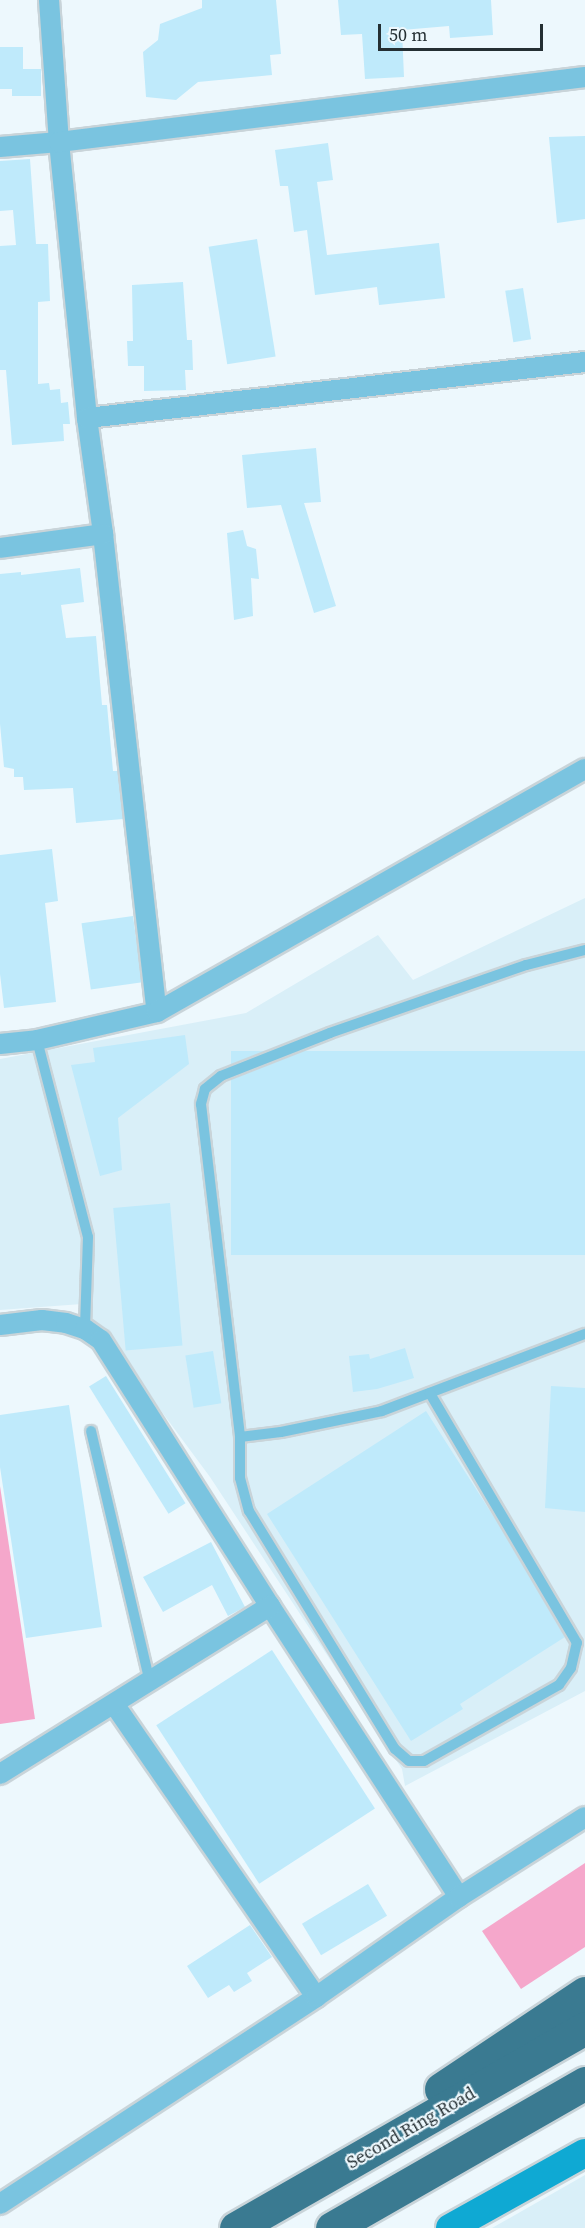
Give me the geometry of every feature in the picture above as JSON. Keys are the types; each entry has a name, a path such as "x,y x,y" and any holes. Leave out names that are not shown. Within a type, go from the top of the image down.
{"highway":[{"path":"338,2170 455,2078 585,1993"},
{"name":"Second Ring Road","path":"236,2228 585,2028"},
{"path":"332,2228 585,2083"}],"street":[{"path":"49,0 59,142 87,418 103,534 157,1012"},
{"path":"0,147 59,142 585,77"},
{"path":"87,418 585,362"},
{"path":"0,548 103,534"},
{"path":"0,1044 37,1040 157,1012 585,769"},
{"path":"0,1325 42,1320 66,1323 85,1329 101,1340 120,1366 270,1606 459,1897"},
{"path":"0,1774 270,1606"},
{"path":"114,1704 316,1997"},
{"path":"0,2204 316,1997 459,1897 585,1817"},
{"path":"450,2228 585,2153"}],"lane":[{"path":"430,1393 577,1643 570,1668 559,1685 424,1761 409,1761 395,1749 249,1511 240,1478 240,1437 201,1104 205,1089 221,1076 330,1033 526,965 585,950"},
{"path":"37,1040 88,1237 85,1329"},
{"path":"240,1437 280,1432 382,1411 585,1334"},
{"path":"91,1431 150,1682"}],"shaded area":[{"path":"585,898 585,1691 405,1786 402,1769 210,1477 82,1304 0,1310 0,1059 246,1013 378,935 413,980"},
{"path":"0,1486 35,1719 0,1724"},
{"path":"585,1863 585,1947 521,1989 482,1931"},
{"path":"585,2175 585,2228 492,2228"}],"building":[{"path":"202,0 276,0 281,54 270,55 272,75 198,82 176,100 146,97 143,52 158,40 160,24 202,8"},
{"path":"338,0 491,0 493,35 450,38 449,26 402,30 404,77 365,79 362,34 341,35"},
{"path":"0,47 23,47 23,69 41,69 41,96 12,96 12,89 0,89"},
{"path":"585,136 585,219 557,223 549,137"},
{"path":"328,143 333,180 317,182 327,255 439,243 445,298 379,305 377,287 315,295 307,230 294,232 288,186 280,186 275,150"},
{"path":"30,159 36,244 48,244 50,301 38,302 38,384 49,383 50,390 60,389 61,403 68,402 70,424 63,424 64,441 12,445 6,370 0,370 0,246 16,245 13,210 0,211 0,161"},
{"path":"257,239 276,357 227,364 209,247"},
{"path":"183,282 187,340 192,340 193,370 185,370 186,390 144,391 144,366 128,366 127,341 133,341 132,285"},
{"path":"523,288 531,339 513,342 505,291"},
{"path":"316,448 321,502 304,503 336,606 314,613 281,505 247,508 242,455"},
{"path":"243,530 247,546 256,549 259,579 251,578 253,616 234,620 227,533"},
{"path":"80,568 84,602 61,605 66,638 96,636 102,705 107,705 113,771 118,771 123,819 76,823 73,788 24,790 23,777 14,777 14,769 4,767 0,724 0,574 21,572 21,575"},
{"path":"52,849 58,901 45,903 56,1002 4,1008 0,974 0,855"},
{"path":"133,916 142,982 91,990 82,923"},
{"path":"185,1035 189,1064 118,1118 122,1170 100,1176 71,1065 95,1062 93,1048"},
{"path":"231,1051 585,1051 585,1255 231,1255"},
{"path":"170,1203 182,1345 126,1350 113,1208"},
{"path":"405,1348 414,1378 377,1389 353,1392 349,1356 369,1354 370,1359"},
{"path":"213,1351 221,1403 194,1408 185,1355"},
{"path":"106,1376 185,1503 169,1514 89,1387"},
{"path":"551,1386 585,1388 585,1512 545,1508"},
{"path":"69,1405 102,1627 26,1638 0,1467 0,1415"},
{"path":"426,1411 501,1528 565,1637 460,1704 463,1709 411,1741 267,1514"},
{"path":"211,1542 245,1607 228,1616 212,1585 163,1612 143,1577"},
{"path":"272,1650 375,1809 259,1884 156,1725"},
{"path":"368,1884 387,1916 321,1955 302,1924"},
{"path":"250,1925 272,1957 247,1973 252,1981 234,1992 229,1985 208,1998 187,1966"}]}
